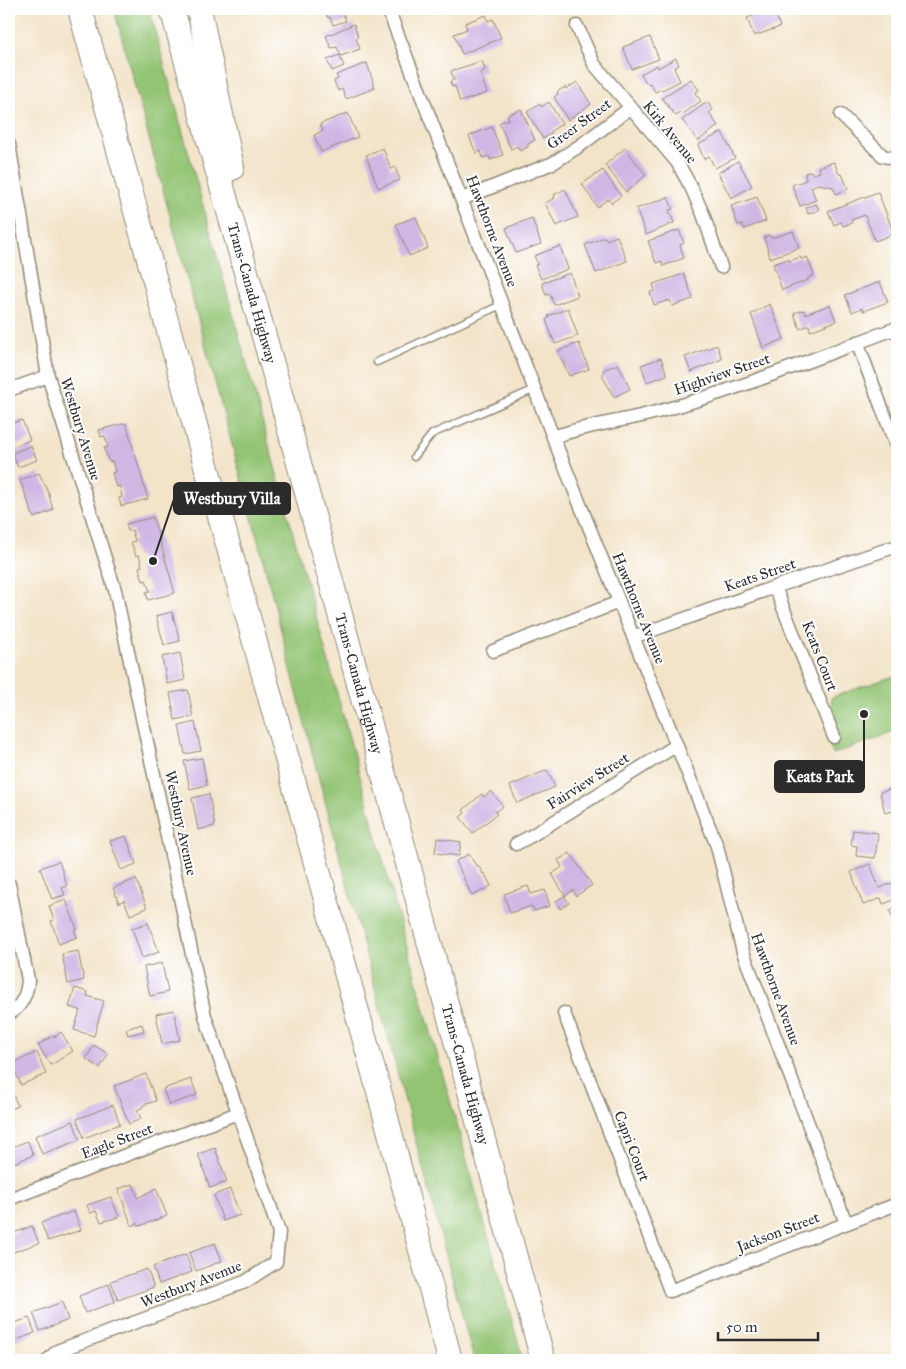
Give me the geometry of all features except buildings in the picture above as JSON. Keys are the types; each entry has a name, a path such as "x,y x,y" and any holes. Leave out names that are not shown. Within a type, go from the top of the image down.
{"highway":[{"name":"Trans-Canada Highway","path":"172,9 273,368 543,1360"},
{"path":"199,9 273,368"},
{"path":"81,14 377,1085 450,1360"}],"street":[{"name":"Hawthorne Avenue","path":"388,9 553,437 717,846 743,952 846,1224"},
{"name":"Kirk Avenue","path":"577,26 594,64 677,162 703,214 721,267"},
{"name":"Greer Street","path":"462,199 553,163 581,145 630,108"},
{"path":"841,115 883,156 897,159"},
{"name":"Westbury Avenue","path":"9,144 48,376 115,590 205,1016 279,1232 276,1262 245,1282 57,1351 48,1360"},
{"name":"Highview Street","path":"553,437 574,430 618,422 664,410 767,376 897,328"},
{"path":"857,342 897,448"},
{"path":"9,390 48,376"},
{"name":"Keats Street","path":"633,637 897,546"},
{"name":"Keats Court","path":"775,587 834,738"},
{"path":"493,651 619,602"},
{"name":"Fairview Street","path":"516,844 677,745"},
{"path":"9,884 28,980 27,994 16,1010 9,1014"},
{"name":"Capri Court","path":"564,1013 670,1291"},
{"name":"Eagle Street","path":"9,1199 238,1113"},
{"name":"Jackson Street","path":"670,1291 897,1204"}],"lane":[{"path":"377,362 503,304"},
{"path":"414,458 432,434 535,389"}],"green space":[{"path":"114,9 149,9 403,933 523,1360 474,1360 314,760 264,563"},
{"path":"897,675 897,731 833,754 827,738 832,697"}],"place":[{"name":"Westbury Villa","path":"153,561"},
{"name":"Keats Park","path":"864,714"}]}
